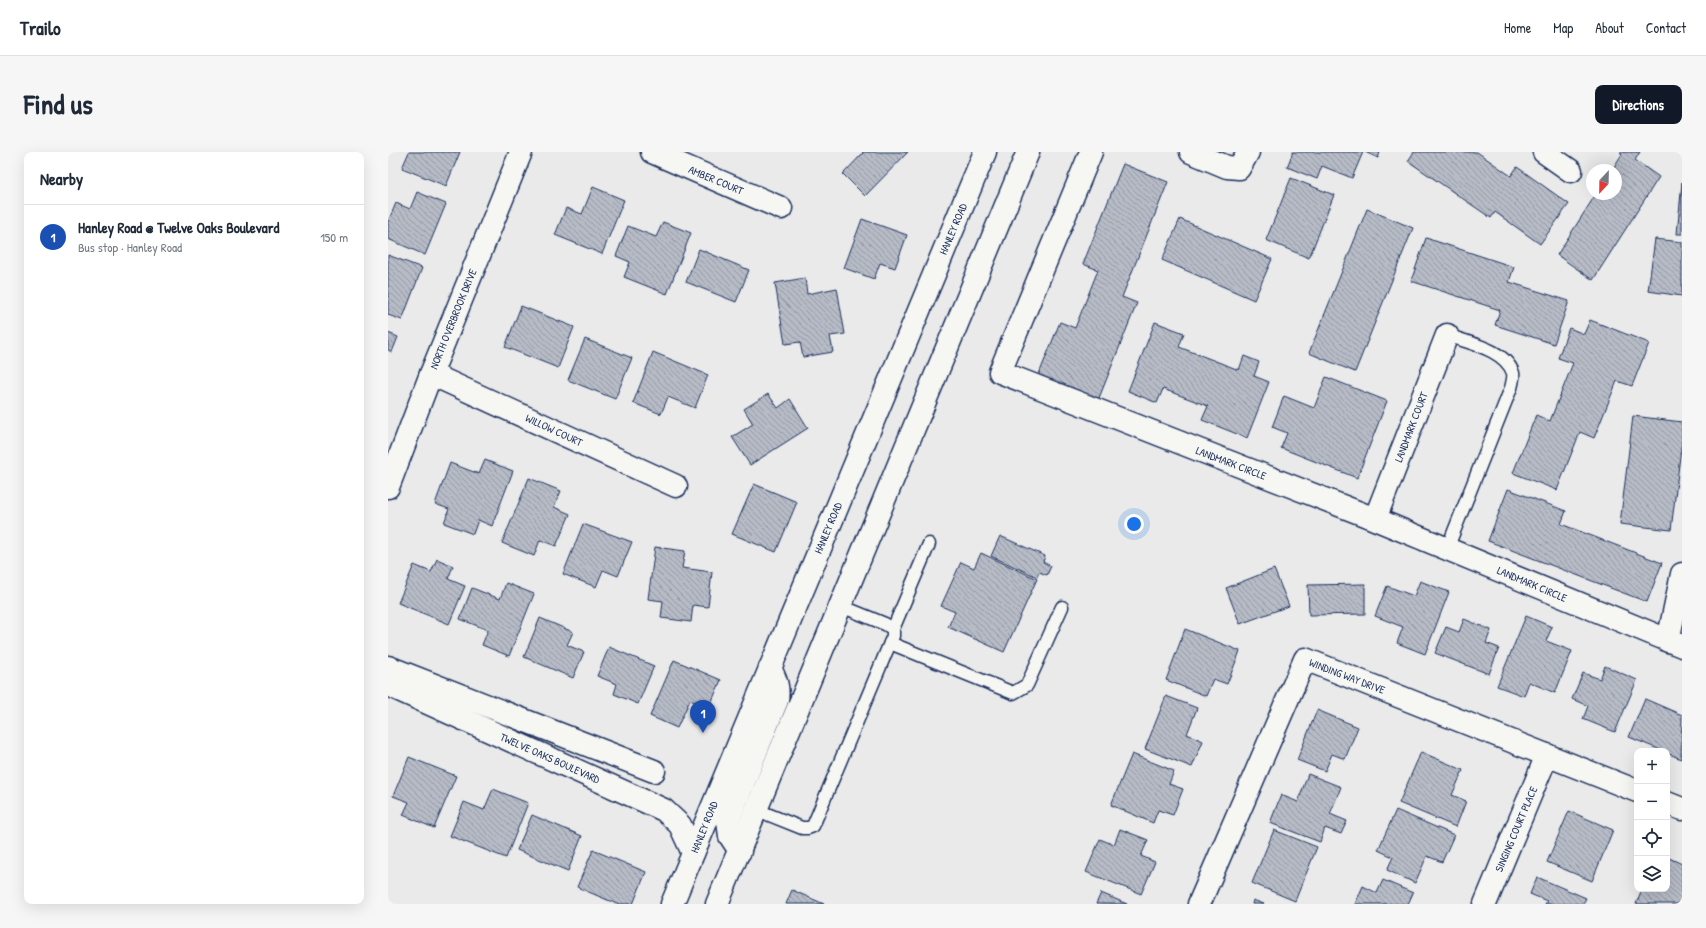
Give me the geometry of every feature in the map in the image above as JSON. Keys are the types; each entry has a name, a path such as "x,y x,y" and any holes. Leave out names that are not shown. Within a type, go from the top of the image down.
{"street":[{"name":"NORTH OVERBROOK DRIVE","path":"388,487 431,374 521,152"},
{"name":"AMBER COURT","path":"652,152 781,208"},
{"name":"HANLEY ROAD","path":"672,904 985,152"},
{"path":"717,904 1028,152"},
{"name":"LANDMARK CIRCLE","path":"1091,152 1000,372 1375,519 1675,644"},
{"path":"1191,152 1227,167 1239,168 1248,152"},
{"path":"1544,152 1572,171"},
{"name":"LANDMARK COURT","path":"1375,519 1447,335"},
{"name":"WILLOW COURT","path":"431,374 676,486"},
{"path":"1675,644 1682,574"},
{"name":"WINDING WAY DRIVE","path":"1199,904 1305,659 1634,790"},
{"path":"388,666 654,771"},
{"path":"740,851 730,836 728,821 777,700 779,690 770,668"},
{"name":"TWELVE OAKS BOULEVARD","path":"388,685 664,810 680,825 693,853"},
{"path":"594,779 606,752"},
{"name":"SINGING COURT PLACE","path":"1485,904 1547,755"},
{"path":"1670,804 1682,809"}],"lane":[{"path":"1447,335 1489,350 1506,360 1514,374 1511,388 1447,549"},
{"path":"757,810 802,828 813,826 893,636 893,629 929,544"},
{"path":"841,606 885,624 893,629"},
{"path":"890,643 1013,693 1028,685 1062,607"}],"building":[{"path":"409,152 460,152 446,186 402,168"},
{"path":"862,152 908,152 865,196 843,174 863,153"},
{"path":"1293,152 1363,152 1352,178 1322,166 1317,179 1287,167"},
{"path":"1365,152 1380,152 1378,158"},
{"path":"1414,152 1477,152 1511,176 1517,167 1569,204 1540,244 1495,212 1491,218 1408,161"},
{"path":"1620,152 1640,152 1635,160 1659,177 1593,280 1557,255 1592,200 1622,200 1622,164 1616,164 1622,154"},
{"path":"1123,164 1168,182 1122,297 1137,303 1097,403 1037,379 1060,322 1075,328 1098,270 1083,264"},
{"path":"1291,178 1334,195 1309,258 1266,240"},
{"path":"1682,182 1682,234 1677,234"},
{"path":"593,187 624,200 602,254 555,235 566,208 582,214"},
{"path":"417,192 446,204 425,255 388,239 388,222 396,203 410,209"},
{"path":"1367,209 1413,228 1355,372 1309,353"},
{"path":"862,219 907,235 895,268 880,263 874,279 844,268"},
{"path":"1180,219 1272,259 1254,300 1162,260"},
{"path":"663,222 691,233 667,294 624,277 630,262 616,256 628,226 656,237"},
{"path":"1426,238 1514,267 1509,282 1569,301 1554,344 1495,325 1500,310 1411,281"},
{"path":"1655,239 1682,242 1682,296 1648,291"},
{"path":"699,249 749,270 736,302 686,282"},
{"path":"388,255 422,268 402,320 388,315"},
{"path":"805,278 807,294 837,288 845,334 830,336 833,352 803,357 800,342 785,344 775,283"},
{"path":"521,306 574,327 558,368 505,347"},
{"path":"1590,320 1649,343 1632,386 1617,381 1594,438 1580,432 1557,490 1513,473 1536,415 1550,421 1573,363 1558,358 1569,328 1584,334"},
{"path":"1155,322 1184,333 1179,347 1239,370 1244,356 1259,362 1254,376 1269,382 1247,438 1202,420 1208,406 1163,389 1157,403 1128,391"},
{"path":"388,333 398,337 392,352 388,350"},
{"path":"585,339 632,358 615,399 568,380"},
{"path":"653,352 708,375 695,408 668,397 661,414 633,403"},
{"path":"1326,377 1387,401 1357,478 1281,448 1287,433 1272,427 1284,396 1314,408"},
{"path":"768,394 778,408 790,399 808,428 750,465 732,437 753,424 744,409"},
{"path":"1633,416 1682,422 1682,440 1671,530 1620,524"},
{"path":"485,460 513,471 492,526 478,520 473,534 444,523 449,509 435,504 450,463 479,474"},
{"path":"529,478 561,491 554,507 570,514 556,546 540,540 534,556 502,543"},
{"path":"754,484 797,502 776,552 732,534"},
{"path":"1508,489 1566,511 1561,524 1662,563 1647,602 1488,541"},
{"path":"583,524 632,542 618,576 603,570 596,587 563,574"},
{"path":"1000,536 1045,556 1043,562 1051,566 1047,575 1039,572 1037,577 991,556"},
{"path":"655,547 685,551 682,568 712,572 708,607 693,605 691,622 661,618 663,601 648,599"},
{"path":"981,553 1037,579 1004,652 948,627 955,612 941,606 961,562 974,568"},
{"path":"437,559 453,566 448,579 465,586 449,624 398,603 414,565 431,572"},
{"path":"1274,569 1289,606 1240,624 1226,588"},
{"path":"1420,581 1449,592 1425,654 1397,643 1403,627 1375,616 1387,586 1414,596"},
{"path":"506,583 534,594 509,656 482,645 488,630 460,619 472,588 500,599"},
{"path":"1365,584 1365,614 1309,615 1308,585"},
{"path":"1526,616 1552,627 1546,641 1572,651 1555,693 1529,682 1524,696 1497,686"},
{"path":"540,618 573,632 567,645 584,652 573,678 524,657"},
{"path":"1464,619 1491,630 1486,643 1499,648 1489,674 1435,653 1446,627 1459,632"},
{"path":"1185,629 1240,651 1227,684 1213,679 1206,696 1166,680"},
{"path":"609,647 654,666 638,704 614,694 617,684 597,676"},
{"path":"674,660 721,680 709,708 690,700 677,728 650,716"},
{"path":"1605,666 1637,680 1615,732 1583,719 1588,706 1572,699 1583,673 1600,679"},
{"path":"1166,696 1197,708 1187,734 1203,741 1192,767 1145,749"},
{"path":"1645,699 1682,715 1681,759 1670,754 1670,748 1656,748 1629,737"},
{"path":"1317,710 1358,727 1345,759 1332,754 1325,771 1297,760"},
{"path":"1421,752 1463,770 1452,795 1466,801 1456,827 1399,803"},
{"path":"1132,754 1174,771 1169,784 1183,789 1173,815 1158,810 1153,823 1111,805"},
{"path":"409,757 456,776 434,828 403,815 409,802 393,796"},
{"path":"1308,774 1341,787 1330,814 1347,821 1341,834 1325,828 1320,842 1270,823 1281,795 1298,802"},
{"path":"493,789 528,803 506,858 450,836 464,802 484,810"},
{"path":"1396,810 1454,835 1442,862 1427,856 1415,883 1387,870 1393,857 1378,850"},
{"path":"1569,811 1613,830 1592,881 1547,862"},
{"path":"532,815 582,836 568,871 517,850"},
{"path":"1120,829 1148,840 1141,856 1155,862 1141,894 1086,872 1100,839 1114,845"},
{"path":"1274,830 1317,847 1295,901 1252,883"},
{"path":"593,850 646,872 633,904 617,904 577,887"},
{"path":"1670,858 1682,864 1682,904 1636,904 1641,892 1670,892"},
{"path":"1537,877 1586,898 1583,904 1545,904 1547,901 1530,894"},
{"path":"1383,880 1413,893 1408,904 1355,904 1363,886 1377,893"},
{"path":"792,890 824,904 786,904"},
{"path":"1101,893 1127,904 1096,904"},
{"path":"1253,900 1264,904 1252,904"}],"place":[{"name":"Hanley Road @ Twelve Oaks Boulevard","path":"703,733"}]}
